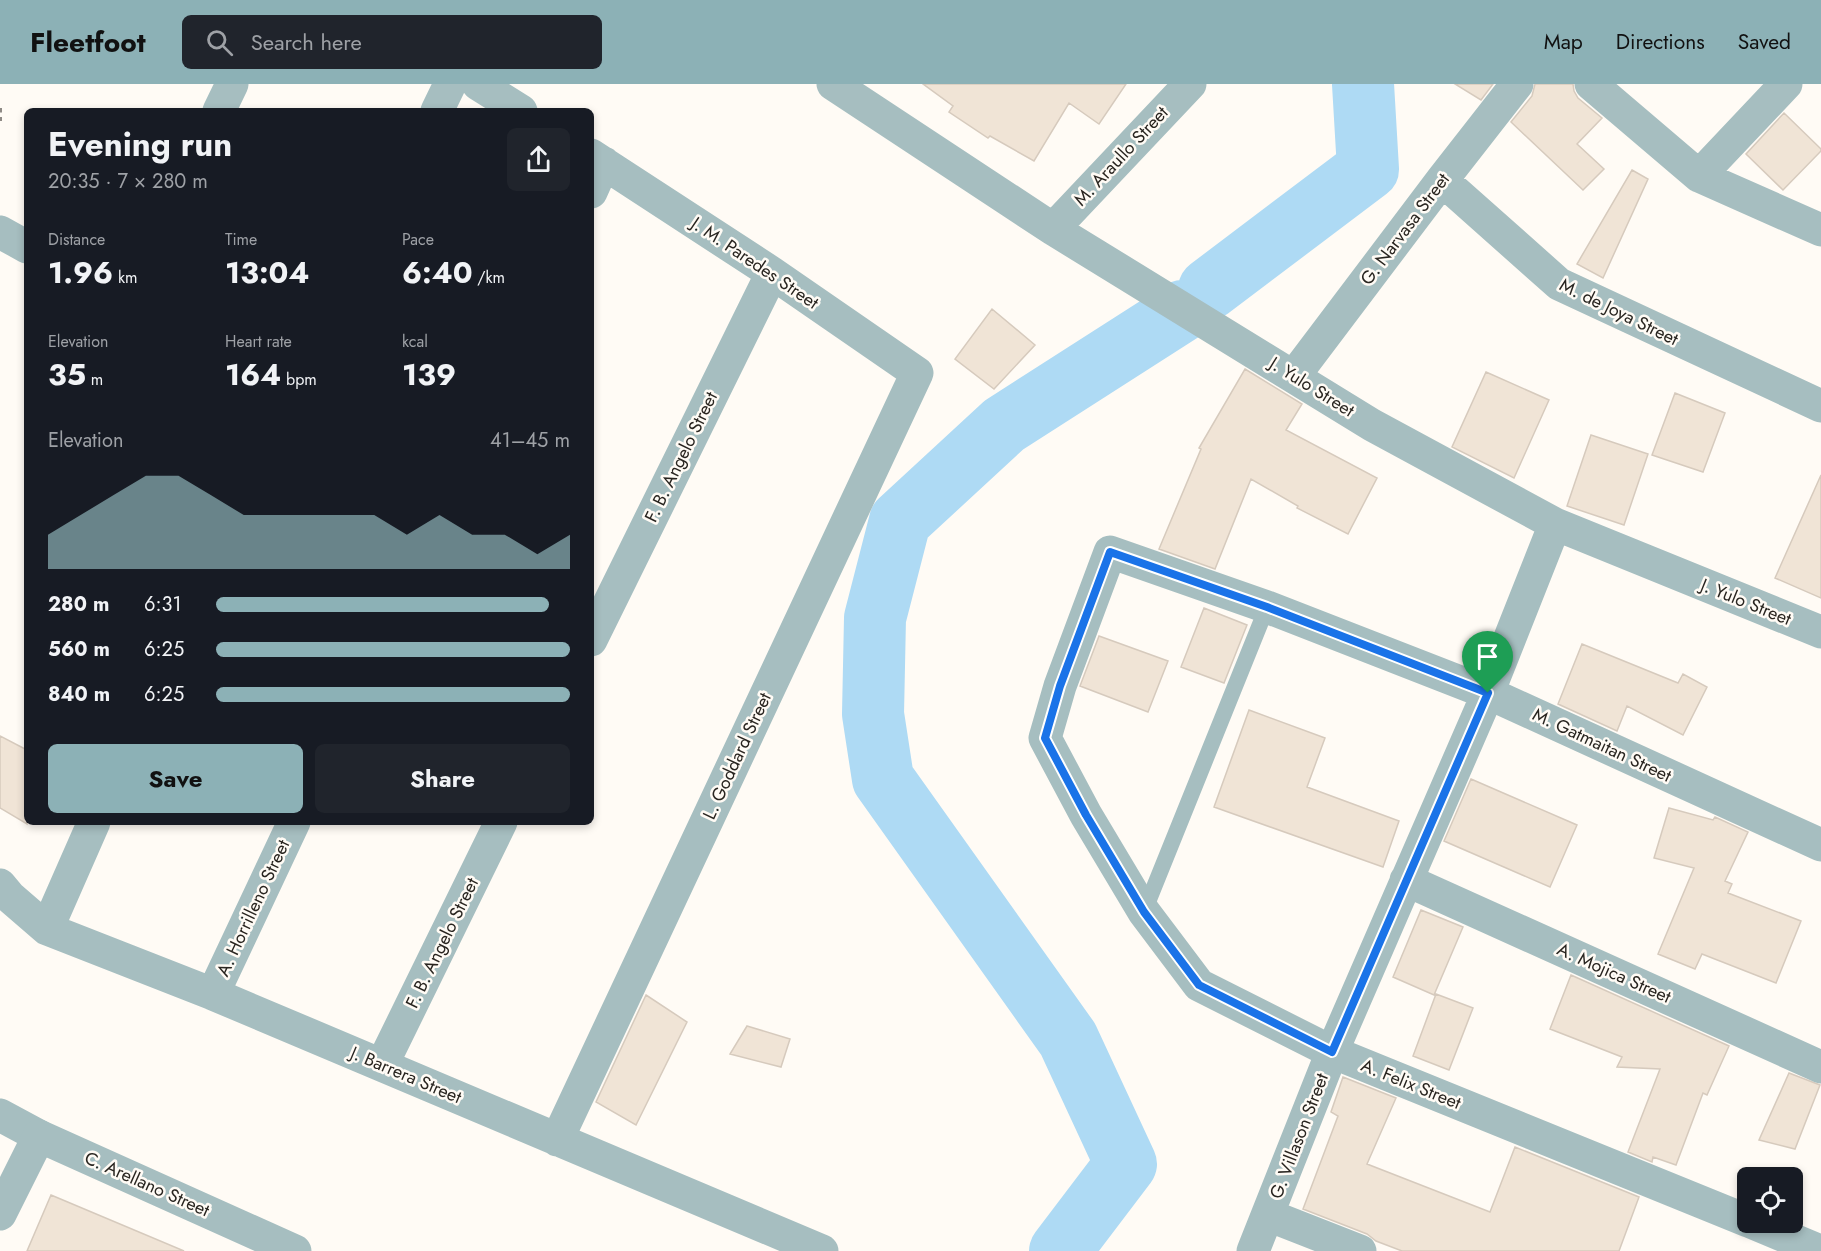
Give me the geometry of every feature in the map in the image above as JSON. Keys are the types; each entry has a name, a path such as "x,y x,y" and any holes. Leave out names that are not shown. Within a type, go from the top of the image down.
{"street":[{"path":"220,108 232,84"},
{"path":"438,108 450,84"},
{"path":"478,84 516,108"},
{"name":"J. Yulo Street","path":"833,84 1053,229 1372,425 1555,524 1821,632"},
{"name":"M. Araullo Street","path":"1053,229 1190,84"},
{"name":"G. Narvasa Street","path":"1294,376 1517,84"},
{"path":"1591,84 1698,176 1821,230"},
{"path":"1698,176 1786,84"},
{"name":"J. M. Paredes Street","path":"595,170 772,273 917,373"},
{"name":"M. de Joya Street","path":"1442,180 1559,284 1821,406"},
{"path":"0,232 24,245"},
{"name":"F. B. Angelo Street","path":"594,634 772,273"},
{"name":"L. Goddard Street","path":"557,1140 917,373"},
{"name":"G. Villason Street","path":"1253,1251 1332,1052 1488,693 1555,524"},
{"name":"M. Gatmaitan Street","path":"1110,552 1267,607 1488,693 1821,845"},
{"name":"A. Felix Street","path":"1110,552 1060,686 1045,738 1086,815 1144,912 1199,985 1332,1052 1737,1217"},
{"path":"46,929 93,825"},
{"name":"A. Horrilleno Street","path":"213,994 293,825"},
{"name":"F. B. Angelo Street","path":"382,1065 500,825"},
{"name":"A. Mojica Street","path":"1406,880 1821,1067"},
{"name":"J. Barrera Street","path":"0,885 46,929 213,994 822,1251"},
{"name":"C. Arellano Street","path":"0,1115 39,1136 295,1251"},
{"path":"0,1214 39,1136"},
{"path":"1268,1215 1360,1251"},
{"name":"A. Felix Street","path":"1776,1233 1820,1251"}],"lane":[{"path":"1144,912 1267,607"}],"path":[{"path":"0,108 0,121"}],"building":[{"path":"923,84 1126,84 1099,124 1069,103 1034,161 990,136 988,138 949,112 953,106"},
{"path":"1455,84 1493,84 1481,100"},
{"path":"1535,84 1573,84 1578,98 1602,118 1577,144 1604,169 1583,190 1511,122 1532,96"},
{"path":"1784,113 1821,151 1783,190 1746,154"},
{"path":"1632,170 1648,179 1603,278 1577,264"},
{"path":"992,309 1035,345 994,389 955,359"},
{"path":"1245,369 1302,404 1286,430 1377,478 1348,534 1297,508 1298,506 1251,479 1215,569 1159,549 1201,449 1199,448"},
{"path":"1486,372 1549,400 1514,478 1452,447"},
{"path":"1675,393 1725,413 1703,472 1652,455"},
{"path":"1591,435 1648,454 1624,525 1567,506"},
{"path":"1821,475 1821,598 1775,578"},
{"path":"1204,608 1247,625 1224,683 1181,667"},
{"path":"1099,636 1168,661 1148,712 1080,686"},
{"path":"1582,644 1678,683 1683,674 1707,687 1683,735 1627,706 1617,731 1558,704"},
{"path":"1249,710 1325,738 1307,787 1399,821 1383,867 1214,807"},
{"path":"0,736 24,748 24,822 0,808"},
{"path":"1471,779 1577,825 1550,887 1444,841"},
{"path":"1669,808 1713,820 1715,817 1748,832 1725,881 1732,884 1728,893 1801,921 1776,983 1702,954 1695,969 1658,954 1694,868 1654,858"},
{"path":"1421,910 1463,927 1434,995 1393,977"},
{"path":"1571,975 1729,1046 1707,1095 1703,1093 1676,1165 1653,1157 1652,1162 1628,1152 1660,1069 1617,1067 1622,1057 1550,1029"},
{"path":"1436,994 1473,1008 1449,1070 1413,1056"},
{"path":"646,995 687,1022 636,1125 596,1102"},
{"path":"747,1026 790,1039 781,1067 730,1054"},
{"path":"1789,1073 1820,1085 1795,1149 1759,1140"},
{"path":"1343,1077 1396,1098 1367,1164 1490,1212 1515,1147 1639,1197 1619,1251 1402,1251 1376,1241 1367,1234 1303,1209 1338,1116 1331,1112"},
{"path":"51,1195 184,1251 27,1251"}],"waterway":[{"path":"1209,289 1368,169 1363,84"},
{"path":"1060,1251 1126,1164 1068,1039 883,779 873,714 875,618 900,521 1004,425 1182,311"}],"route":[{"path":"1110,552 1267,607 1488,693 1332,1052 1199,985 1144,912 1086,815 1045,738 1060,686 1110,552"}]}
